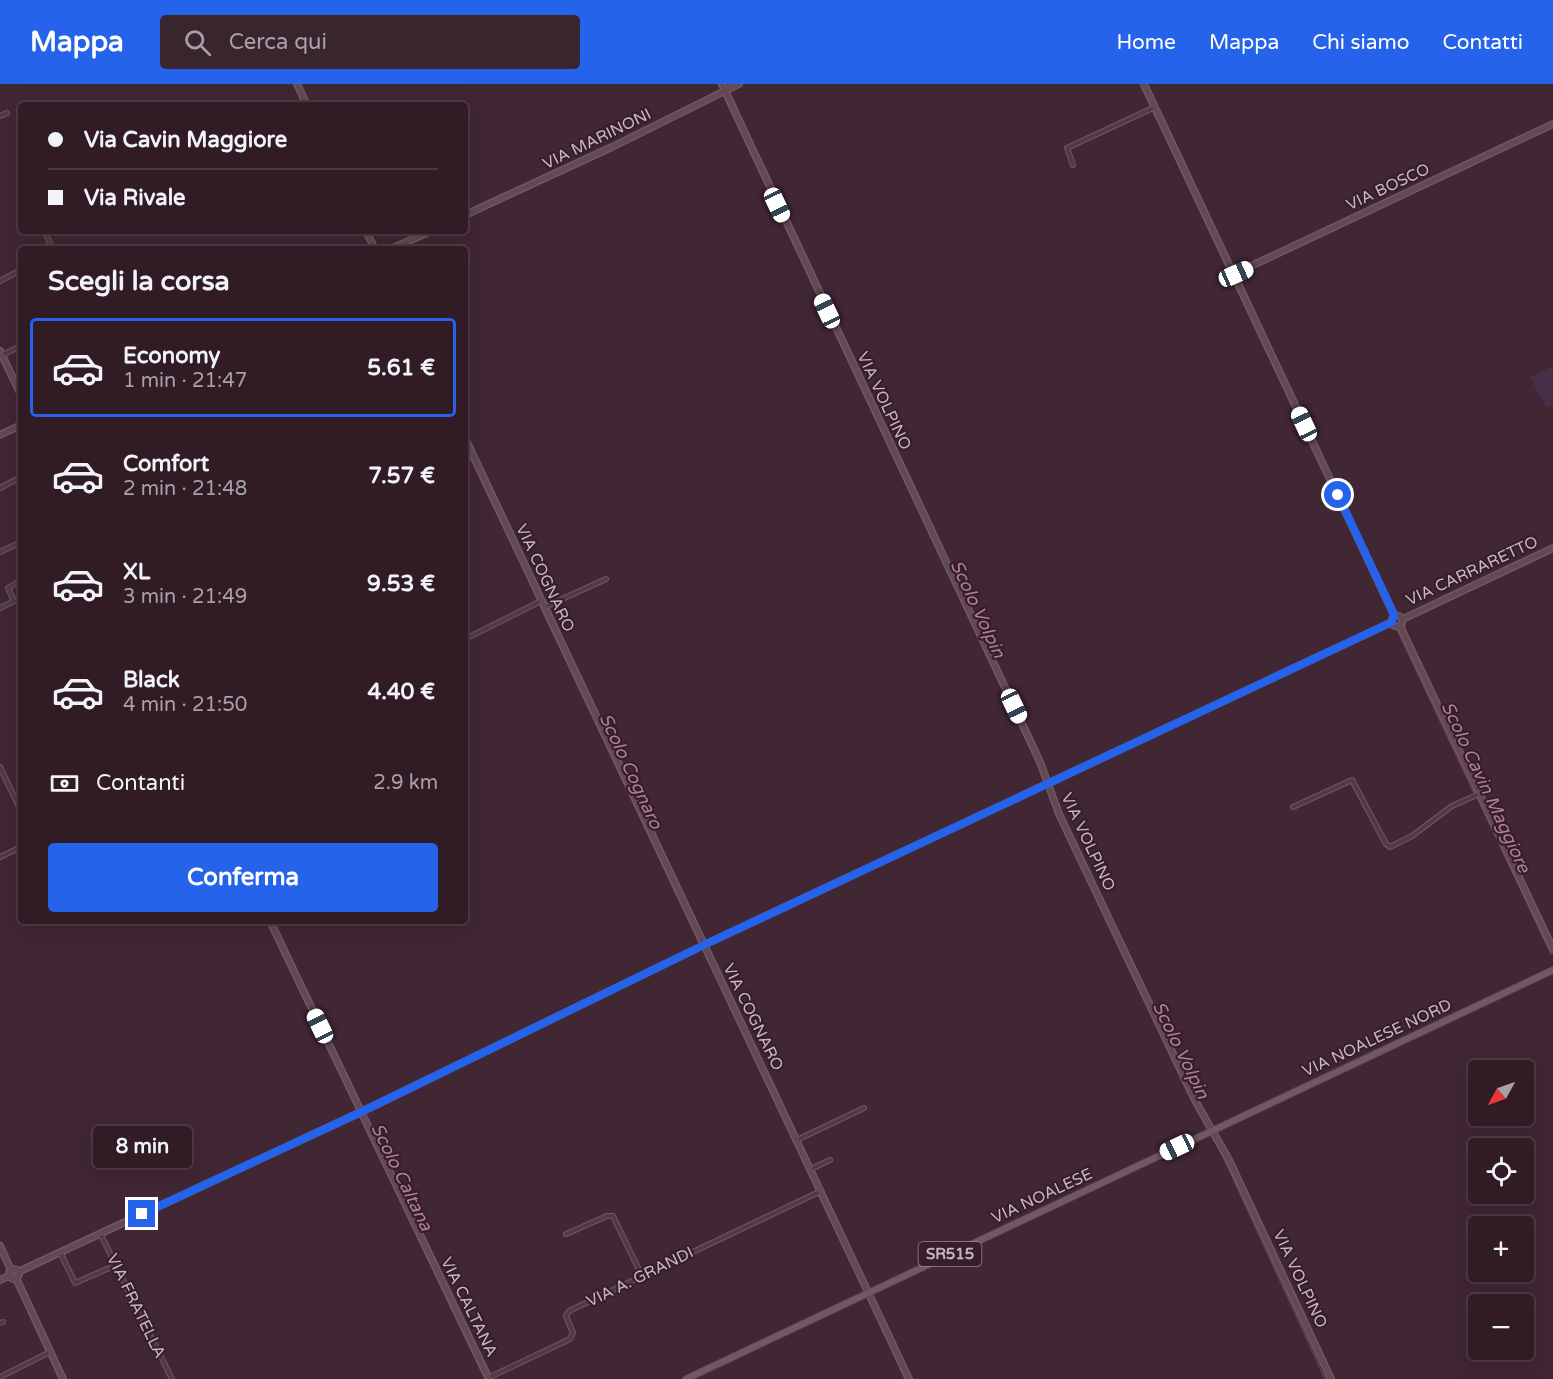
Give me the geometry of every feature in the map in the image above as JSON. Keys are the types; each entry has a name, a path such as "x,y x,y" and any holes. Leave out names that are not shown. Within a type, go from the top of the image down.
{"main road":[{"name":"VIA NOALESE NORD","path":"1214,1130 1551,972"},
{"name":"VIA NOALESE","path":"686,1379 1214,1130"}],"street":[{"path":"297,84 306,102"},
{"name":"VIA VOLPINO","path":"722,84 1040,762 1046,785 1059,814 1193,1096 1214,1130 1331,1379"},
{"name":"VIA MARINONI","path":"468,214 612,147 739,84"},
{"path":"1144,84 1152,108 1234,274 1394,615 1392,622 1395,626 1400,626"},
{"path":"1073,165 1067,148 1152,108"},
{"path":"0,116 7,113"},
{"name":"VIA BOSCO","path":"1234,274 1553,124"},
{"path":"398,246 424,234"},
{"path":"0,281 18,272"},
{"path":"18,347 1,353 18,389"},
{"path":"0,435 18,426"},
{"name":"VIA COGNARO","path":"468,444 870,1292 909,1379"},
{"path":"0,488 18,479"},
{"path":"0,552 18,543"},
{"name":"VIA CARRARETTO","path":"1403,619 1553,548"},
{"path":"468,638 606,579"},
{"path":"0,608 14,601 8,588 18,582"},
{"path":"1394,615 1400,615 1403,619 1400,626 1476,795 1553,950"},
{"name":"VIA CARRARETTO","path":"17,1275 100,1233 359,1113 705,946 1392,622"},
{"path":"0,766 18,805"},
{"path":"1293,807 1352,780 1386,844 1390,847 1412,836 1452,806 1476,795"},
{"path":"0,857 18,848"},
{"name":"VIA CALTANA","path":"271,924 359,1113 489,1378"},
{"path":"1551,972 1553,964"},
{"path":"797,1140 864,1108"},
{"path":"811,1169 830,1160"},
{"name":"VIA A. GRANDI","path":"489,1378 570,1339 572,1330 566,1316 569,1311 821,1191"},
{"path":"566,1234 607,1216 613,1216 642,1276"},
{"name":"VIA FRATELLA","path":"100,1233 172,1379"},
{"path":"0,1246 10,1273"},
{"path":"60,1252 75,1283 116,1265"},
{"path":"10,1273 17,1275 63,1379"},
{"path":"0,1280 10,1273"},
{"path":"0,1377 50,1352"}],"shaded area":[{"path":"1553,366 1553,404 1546,408 1530,377"}],"waterway":[{"name":"Scolo Cognaro","path":"294,84 302,102"},
{"name":"Scolo Cavin Maggiore","path":"1140,84 1390,614"},
{"name":"Scolo Volpin","path":"725,99 1029,746"},
{"name":"Scolo Cognaro","path":"364,234 370,246"},
{"name":"Scolo Cognaro","path":"468,453 538,600"},
{"name":"Scolo Cognaro","path":"540,606 700,945"},
{"name":"Scolo Cavin Maggiore","path":"1398,632 1474,793"},
{"name":"Scolo Volpin","path":"1046,786 1055,810"},
{"name":"Scolo Cavin Maggiore","path":"1477,797 1551,954"},
{"name":"Scolo Volpin","path":"1095,896 1188,1094 1207,1126"},
{"name":"Scolo Caltana","path":"268,924 357,1110"},
{"name":"Scolo Cognaro","path":"703,950 815,1186"},
{"name":"Scolo Caltana","path":"359,1115 485,1379"},
{"name":"Scolo Volpin","path":"1219,1148 1325,1379"},
{"name":"Scolo Cognaro","path":"820,1197 834,1226"},
{"path":"0,1252 2,1258"},
{"path":"9,1279 14,1281 45,1349"},
{"name":"Scolo Cognaro","path":"878,1320 905,1379"},
{"path":"50,1358 59,1379"}],"route":[{"path":"142,1214 359,1113 706,944 1392,622 1394,615 1392,610 1338,495"}]}
